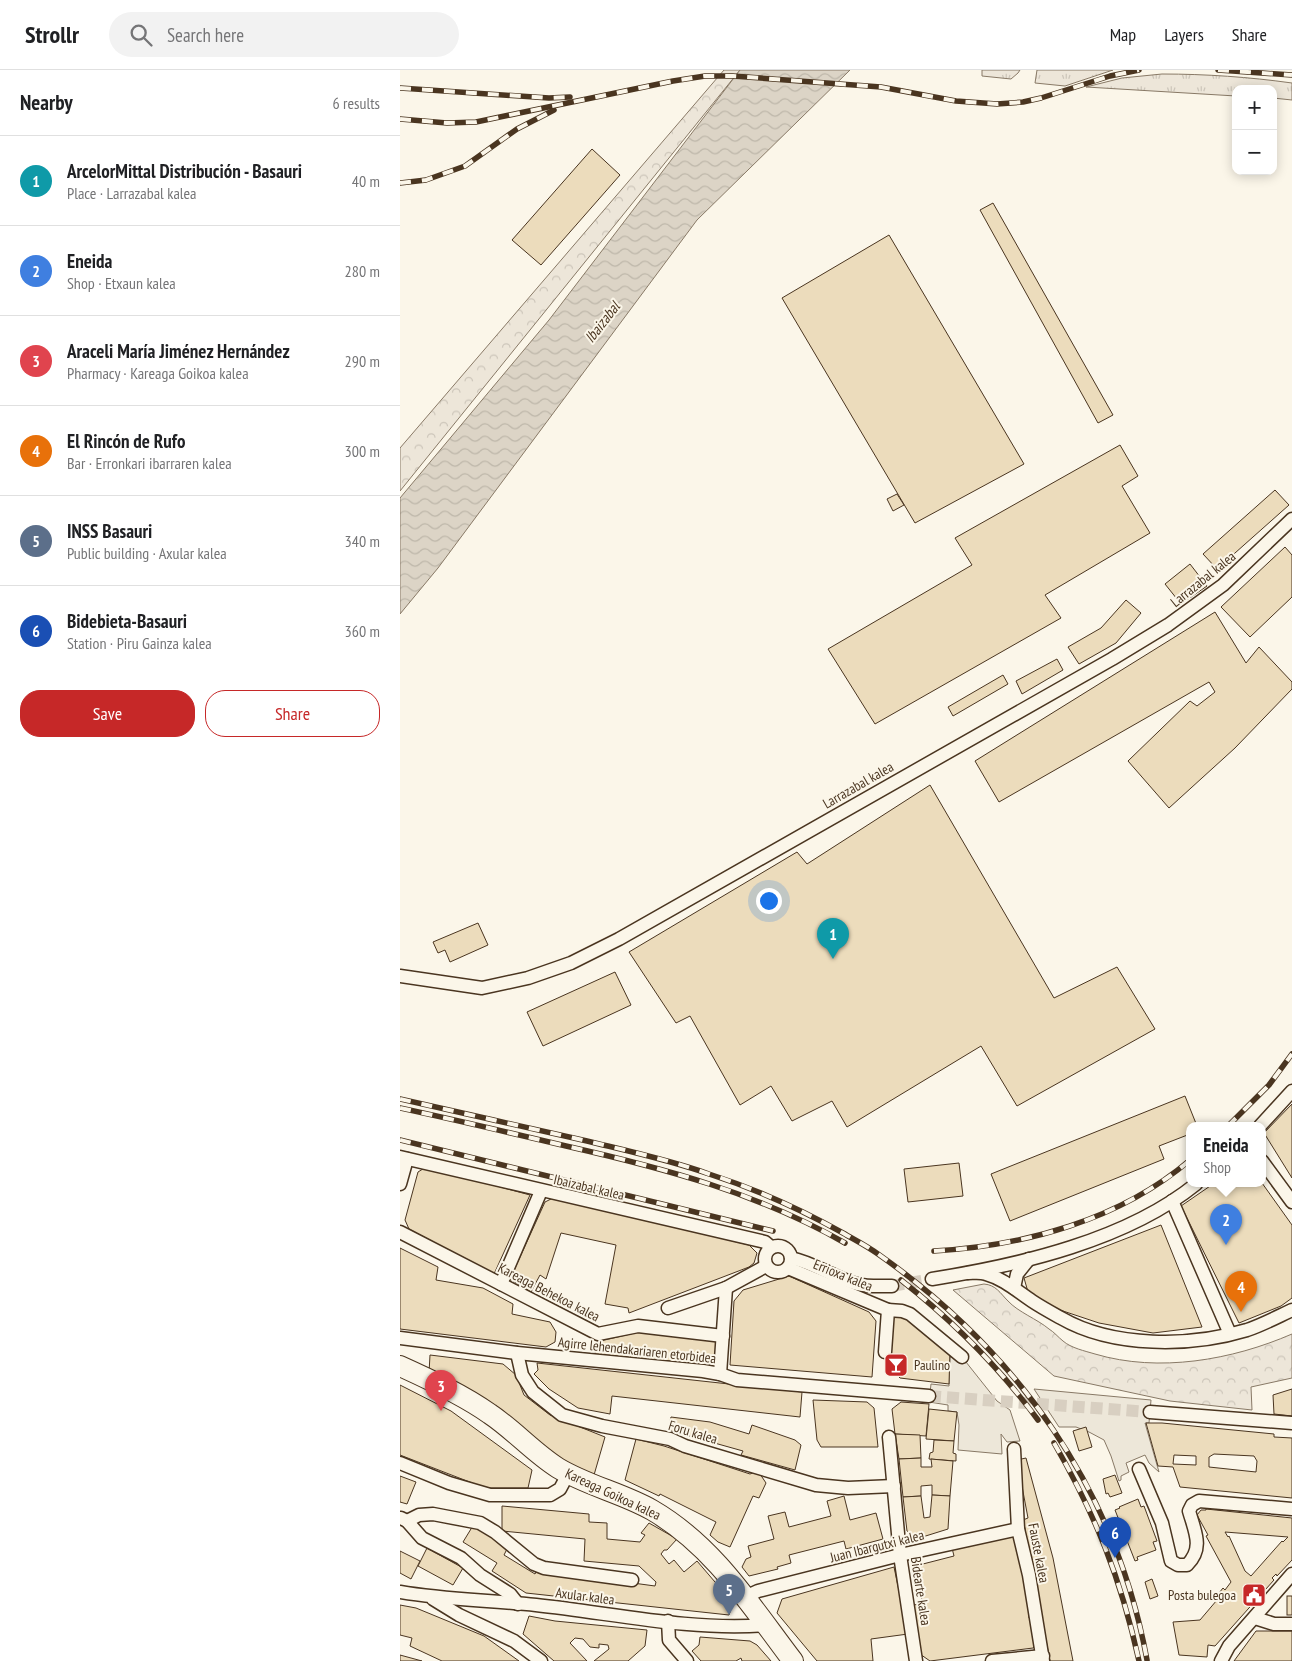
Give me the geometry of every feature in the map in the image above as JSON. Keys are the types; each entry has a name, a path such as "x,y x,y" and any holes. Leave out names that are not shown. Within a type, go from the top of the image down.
{"main road":[{"name":"Kareaga Goikoa kalea","path":"400,1366 491,1414 541,1456 568,1474 620,1495 650,1510 691,1538 709,1554 745,1597 793,1661"}],"street":[{"name":"Larrazabal kalea","path":"400,976 482,988 528,978 571,963 603,947 1168,625 1223,585 1292,518"},
{"path":"1264,1122 1292,1091"},
{"path":"400,1184 403,1158"},
{"name":"Ibaizabal kalea","path":"403,1158 765,1242 771,1247"},
{"path":"1266,1166 1292,1202"},
{"path":"932,1279 1029,1259 1082,1244 1129,1224 1182,1196 1192,1187"},
{"path":"501,1284 541,1191"},
{"path":"1172,1201 1230,1334"},
{"name":"Kareaga Behekoa kalea","path":"400,1232 598,1334 638,1326 723,1336"},
{"path":"789,1263 786,1248 778,1245 767,1250 764,1258 766,1266 776,1272 789,1263 804,1261 855,1284 892,1286"},
{"path":"1014,1288 1017,1274 1029,1259"},
{"name":"Errioxa kalea","path":"789,1263 888,1310 902,1311 910,1314 962,1357"},
{"path":"668,1308 726,1288 766,1266"},
{"path":"968,1272 985,1274 1002,1280 1034,1302 1083,1329 1104,1335 1152,1342 1183,1341 1249,1330 1292,1310"},
{"path":"720,1374 726,1288"},
{"path":"885,1352 888,1310"},
{"name":"Agirre lehendakariaren etorbidea","path":"400,1338 517,1353 720,1374 737,1380 930,1396"},
{"name":"Foru kalea","path":"517,1353 522,1375 533,1392 562,1415 602,1426 670,1439 685,1446 816,1485 848,1488 894,1486"},
{"path":"1150,1412 1292,1423"},
{"name":"Bidearte kalea","path":"889,1437 900,1555 916,1661"},
{"name":"Fauste kalea","path":"1014,1449 1018,1529 1029,1575 1043,1658"},
{"path":"400,1462 449,1483 490,1495 550,1495 560,1489 568,1474"},
{"path":"1139,1469 1162,1522 1171,1562 1178,1565 1187,1565 1194,1558 1198,1548 1189,1511 1192,1505 1199,1501 1292,1509"},
{"path":"518,1604 510,1594 480,1575 461,1558 422,1538 404,1519 433,1514 480,1523 502,1537 534,1564 544,1568 632,1580"},
{"name":"Juan Ibargutxi kalea","path":"745,1597 758,1591 900,1555 1018,1529"},
{"path":"1221,1661 1229,1646 1292,1574"},
{"name":"Axular kalea","path":"400,1592 431,1597 518,1604 668,1622 738,1628 766,1625"},
{"path":"431,1597 459,1615 514,1641 541,1661"},
{"path":"1254,1618 1274,1624 1292,1624"},
{"path":"668,1622 669,1640 688,1661"},
{"path":"992,1661 1043,1658"}],"green space":[{"path":"724,70 740,70 400,491 400,448"},
{"path":"982,70 1020,70 1011,79 982,76"},
{"path":"1037,70 1113,70 1065,86 1035,83"},
{"path":"1162,74 1227,76 1292,83 1292,100 1277,98 1277,85 1232,85 1232,96 1086,87 1122,78"},
{"path":"984,1284 995,1288 1012,1305 1044,1325 1070,1346 1119,1360 1144,1363 1195,1361 1245,1351 1292,1334 1292,1378 1251,1387 1252,1410 1170,1401 1054,1376 953,1290"}],"shaded area":[{"path":"950,1357 962,1357 997,1401 1010,1410 1020,1441 1007,1442 1001,1434 1002,1454 958,1450 959,1425 957,1412 948,1411 948,1405 929,1402 931,1384 949,1386"},
{"path":"1034,1389 1151,1400 1149,1423 1145,1423 1159,1472 1149,1463 1145,1455 1126,1463 1129,1472 1121,1476 1119,1481 1104,1440 1076,1427 1059,1427"}],"water":[{"name":"Ibaizabal","path":"740,70 850,70 697,220 438,568 400,614 400,498 549,320"}],"building":[{"path":"592,149 620,175 541,265 512,240"},
{"path":"993,203 1113,415 1098,423 980,210"},
{"path":"889,235 1024,464 915,523 782,298"},
{"path":"1120,445 1138,476 1122,486 1150,533 1045,595 1061,618 875,724 828,649 972,565 955,538"},
{"path":"1275,490 1289,505 1217,569 1203,554"},
{"path":"897,494 904,505 893,511 887,499"},
{"path":"1285,547 1292,555 1292,597 1250,637 1221,607"},
{"path":"1190,564 1207,586 1181,604 1165,584"},
{"path":"1126,600 1141,613 1116,643 1079,664 1068,647 1101,628"},
{"path":"1215,612 1246,663 1259,647 1292,682 1292,689 1235,748 1169,808 1128,761 1190,701 1197,706 1215,692 1209,682 999,802 975,761"},
{"path":"1057,659 1063,670 1022,694 1016,681"},
{"path":"1003,675 1008,684 953,716 948,707"},
{"path":"930,785 1054,998 1117,967 1155,1029 1017,1106 981,1046 847,1127 832,1101 792,1121 771,1086 740,1105 690,1016 676,1023 629,952 797,852 807,864"},
{"path":"478,923 488,945 450,962 445,950 438,953 433,942"},
{"path":"615,972 631,1005 543,1046 527,1012"},
{"path":"1185,1096 1195,1122 1186,1122 1186,1136 1159,1146 1164,1159 1010,1221 991,1174"},
{"path":"1292,1104 1292,1178 1266,1136 1266,1131"},
{"path":"959,1163 963,1196 908,1202 904,1169"},
{"path":"426,1167 530,1195 494,1274 409,1229 405,1220 418,1172"},
{"path":"1209,1187 1265,1187 1292,1225 1292,1298 1281,1306 1239,1323 1181,1206"},
{"path":"555,1197 749,1245 757,1253 754,1263 749,1267 629,1313 628,1308 605,1304 616,1245 561,1233 546,1279 540,1275 531,1292 510,1279 545,1202"},
{"path":"1161,1225 1202,1327 1153,1333 1099,1323 1057,1309 1028,1292 1024,1278"},
{"path":"400,1248 438,1267 436,1280 483,1288 513,1304 512,1314 550,1322 556,1332 555,1342 546,1347 400,1329"},
{"path":"789,1276 869,1312 876,1321 872,1377 730,1365 734,1301 743,1290"},
{"path":"899,1313 950,1350 949,1384 900,1378 889,1367 893,1318"},
{"path":"639,1332 717,1340 715,1365 595,1355 596,1342"},
{"path":"430,1355 503,1364 516,1375 524,1395 550,1415 605,1437 594,1475 560,1462 429,1373"},
{"path":"537,1363 802,1392 800,1417 612,1396 610,1414 578,1408 549,1389 534,1374 538,1370"},
{"path":"400,1385 451,1411 532,1470 528,1488 485,1488 400,1455"},
{"path":"1292,1389 1292,1416 1274,1414 1273,1395"},
{"path":"813,1400 867,1402 874,1408 878,1447 821,1447 817,1440"},
{"path":"901,1402 929,1404 926,1436 895,1434 892,1409"},
{"path":"929,1409 957,1412 954,1441 926,1439"},
{"path":"671,1417 710,1422 749,1434 752,1425 795,1440 801,1445 795,1470 741,1455 743,1451 668,1430"},
{"path":"1146,1423 1274,1434 1274,1437 1292,1438 1292,1498 1180,1487 1173,1467 1158,1466","holes":["1214,1454 1254,1456 1257,1461 1256,1472 1209,1467 1209,1457","1174,1455 1196,1456 1196,1465 1173,1464"]},
{"path":"1086,1427 1092,1447 1079,1451 1073,1431"},
{"path":"895,1434 920,1435 921,1458 899,1459"},
{"path":"636,1439 664,1446 750,1474 755,1472 760,1474 766,1483 759,1498 753,1496 730,1547 718,1542 710,1535 716,1522 660,1494 659,1496 625,1480"},
{"path":"934,1440 954,1441 953,1453 956,1454 956,1461 929,1459 930,1453 933,1452"},
{"path":"921,1458 921,1467 932,1467 931,1459 953,1461 950,1496 932,1495 932,1485 921,1486 921,1496 903,1497 899,1459"},
{"path":"1026,1458 1053,1558 1073,1661 1050,1661 1023,1520 1028,1518 1017,1460"},
{"path":"1115,1475 1122,1493 1110,1497 1108,1493 1106,1494 1103,1479"},
{"path":"400,1476 416,1482 407,1504 400,1502"},
{"path":"932,1495 950,1496 948,1529 916,1539 907,1531 903,1497 921,1496 924,1518 930,1517"},
{"path":"844,1496 850,1520 876,1513 883,1539 846,1549 844,1541 789,1555 791,1563 777,1567 778,1569 749,1576 742,1567 746,1559 751,1557 748,1546 774,1539 768,1516 785,1512 789,1527 831,1516 827,1501"},
{"path":"1138,1499 1141,1507 1144,1506 1157,1541 1153,1542 1156,1550 1137,1557 1138,1560 1135,1561 1115,1510"},
{"path":"502,1506 589,1514 589,1522 607,1523 607,1539 640,1542 645,1535 641,1533 649,1523 677,1539 661,1554 669,1564 674,1560 684,1572 697,1561 733,1603 729,1615 526,1593 492,1571 497,1563 463,1542 474,1524 509,1545 504,1555 535,1574 537,1570 655,1586 656,1582 639,1566 584,1561 585,1539 502,1531"},
{"path":"1201,1510 1292,1518 1292,1560 1277,1576 1276,1574 1272,1578 1274,1580 1215,1646 1208,1645 1207,1657 1179,1655 1173,1622 1200,1620 1217,1600 1215,1598 1223,1588 1225,1590 1231,1582 1197,1515","holes":["1225,1532 1288,1537 1282,1541 1251,1576 1245,1571 1229,1536"]},
{"path":"1009,1532 1016,1539 1028,1595 1029,1618 1033,1618 1037,1644 1033,1648 930,1661 917,1652 913,1605 922,1604 919,1565 954,1556 952,1548"},
{"path":"427,1548 463,1568 453,1585 418,1566"},
{"path":"400,1551 420,1561 411,1579 400,1573"},
{"path":"894,1567 908,1634 871,1639 873,1661 817,1661 777,1613 782,1599"},
{"path":"1152,1579 1158,1596 1150,1599 1145,1582"},
{"path":"1287,1596 1292,1596 1292,1615 1287,1615"},
{"path":"400,1605 416,1608 484,1636 519,1661 442,1661 410,1646 412,1638 400,1635"},
{"path":"529,1616 555,1621 647,1630 645,1646 628,1661 594,1661 609,1649 608,1645 599,1644 599,1648 590,1647 583,1639 575,1638 570,1643 587,1661 554,1661 523,1634"},
{"path":"1256,1631 1292,1631 1292,1661 1234,1661"},
{"path":"700,1637 750,1641 757,1645 771,1661 742,1661 741,1658 736,1661 701,1661 692,1651 699,1645"},
{"path":"400,1655 422,1661 400,1661"}],"tunnel":[{"path":"892,1286 932,1279"},
{"path":"929,1396 1150,1412"}],"railway":[{"path":"400,119 447,123 476,122 705,76 733,76 881,87 956,101 997,104 1023,102 1041,98 1110,76 1139,70"},
{"path":"1218,70 1292,75"},
{"path":"400,88 549,98 570,97"},
{"path":"400,183 426,180 465,166 517,129 554,110"},
{"path":"1232,1122 1269,1085 1292,1054"},
{"path":"400,1099 587,1141 694,1169 744,1186 794,1208 843,1233 878,1254 928,1293 975,1335 1016,1381 1053,1430 1085,1483 1112,1539 1132,1598 1147,1660"},
{"path":"400,1108 602,1154 674,1173 744,1196 812,1225 845,1243"},
{"path":"400,1140 773,1231"},
{"path":"934,1251 1002,1243 1070,1226 1102,1214 1133,1199 1163,1181 1186,1163"},
{"path":"901,1280 974,1345 1023,1400 1038,1420"},
{"path":"1054,1443 1095,1522 1106,1549 1124,1603 1139,1661"}],"place":[{"name":"ArcelorMittal Distribución - Basauri","path":"833,959"},
{"name":"Eneida","path":"1226,1245"},
{"name":"El Rincón de Rufo","path":"1241,1312"},
{"name":"Paulino","path":"896,1365"},
{"name":"Araceli María Jiménez Hernández","path":"441,1411"},
{"name":"Bidebieta-Basauri","path":"1115,1558"},
{"name":"Posta bulegoa","path":"1254,1595"},
{"name":"INSS Basauri","path":"729,1615"}]}
